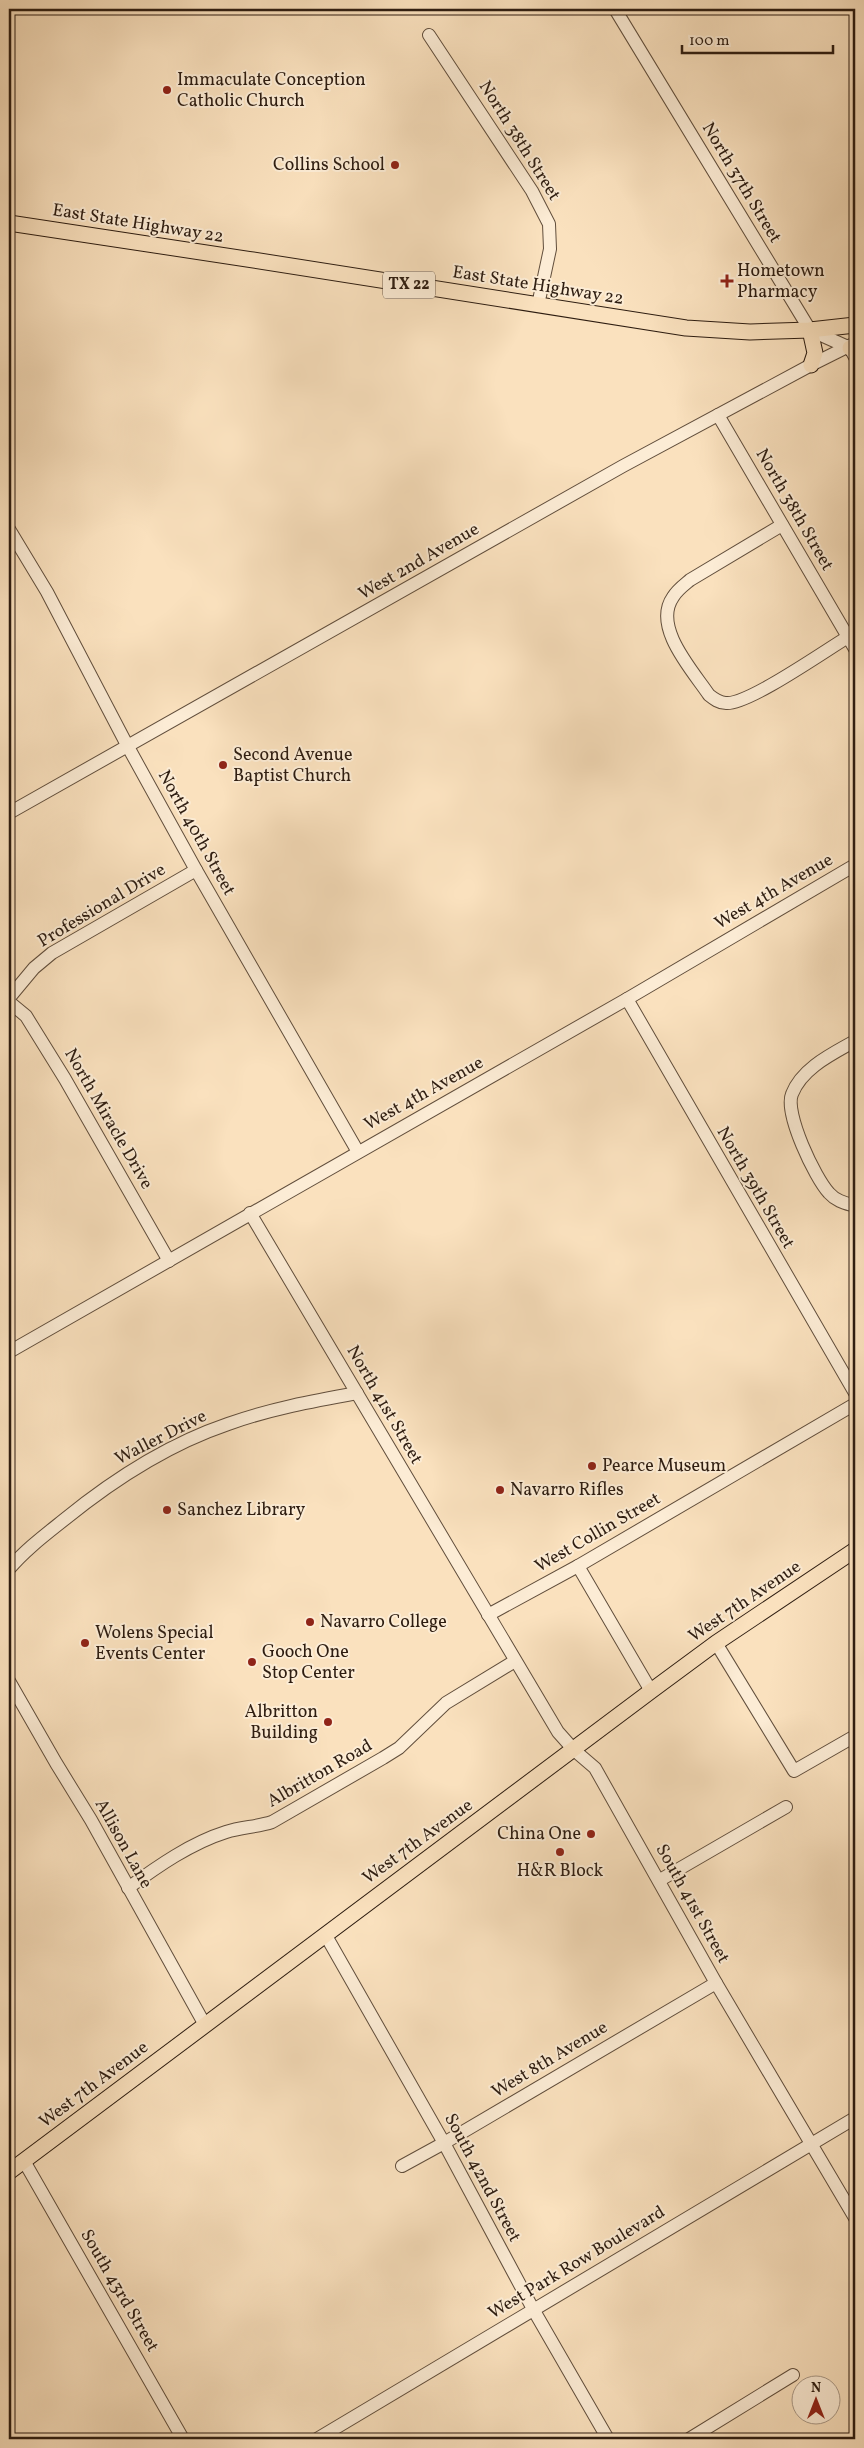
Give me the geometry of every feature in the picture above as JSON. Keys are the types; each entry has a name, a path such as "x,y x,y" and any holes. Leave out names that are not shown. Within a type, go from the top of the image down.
{"main road":[{"name":"East State Highway 22","path":"9,223 82,232 263,263 686,328 750,332 810,330 855,325"},
{"path":"810,330 815,353 811,365"},
{"name":"West 7th Avenue","path":"9,2172 716,1643 855,1550"}],"street":[{"name":"North 37th Street","path":"615,9 810,330"},
{"name":"North 38th Street","path":"429,35 532,191 549,224 550,249 538,305"},
{"path":"810,330 854,349"},
{"name":"West 2nd Avenue","path":"9,813 127,745 398,595 623,466 811,365 854,349"},
{"name":"North 38th Street","path":"718,415 855,649"},
{"path":"782,525 690,580 679,590 672,598 667,617 668,629 674,642 709,695 726,704 746,699 848,637"},
{"name":"North 40th Street","path":"9,528 47,592 127,745 196,870 358,1152"},
{"name":"West 4th Avenue","path":"9,1352 627,999 855,865"},
{"name":"Professional Drive","path":"9,998 34,968 52,953 196,870"},
{"name":"North 39th Street","path":"627,999 855,1393"},
{"name":"North Miracle Drive","path":"9,1002 26,1016 60,1071 169,1260"},
{"path":"855,1041 827,1057 802,1076 791,1095 790,1104 798,1134 822,1184 837,1201 855,1206"},
{"name":"North 41st Street","path":"250,1213 488,1615"},
{"name":"Waller Drive","path":"9,1569 21,1555 103,1489 191,1438 228,1424 292,1405 357,1393"},
{"name":"West Collin Street","path":"488,1615 578,1566 855,1404"},
{"path":"578,1566 651,1691"},
{"name":"South 41st Street","path":"488,1615 558,1732 574,1750 595,1768 660,1880 716,1983 855,2218"},
{"path":"716,1643 794,1771 855,1736"},
{"name":"Albritton Road","path":"128,1888 198,1843 228,1831 272,1822 383,1758 399,1748 446,1703 515,1661"},
{"name":"Allison Lane","path":"9,1681 91,1820 205,2026"},
{"path":"660,1880 786,1807"},
{"name":"South 42nd Street","path":"325,1934 444,2143 533,2309 608,2439"},
{"name":"West 8th Avenue","path":"402,2166 716,1983"},
{"name":"West Park Row Boulevard","path":"317,2439 855,2118"},
{"name":"South 43rd Street","path":"24,2161 183,2439"},
{"path":"689,2439 793,2375"}],"place":[{"name":"Immaculate Conception Catholic Church","path":"167,90"},
{"name":"Collins School","path":"395,165"},
{"name":"Hometown Pharmacy","path":"727,281"},
{"name":"Second Avenue Baptist Church","path":"223,765"},
{"name":"Pearce Museum","path":"592,1466"},
{"name":"Navarro Rifles","path":"500,1490"},
{"name":"Sanchez Library","path":"167,1510"},
{"name":"Navarro College","path":"310,1622"},
{"name":"Wolens Special Events Center","path":"85,1643"},
{"name":"Gooch One Stop Center","path":"252,1662"},
{"name":"Albritton Building","path":"328,1722"},
{"name":"China One","path":"591,1834"},
{"name":"H&R Block","path":"560,1852"}]}
